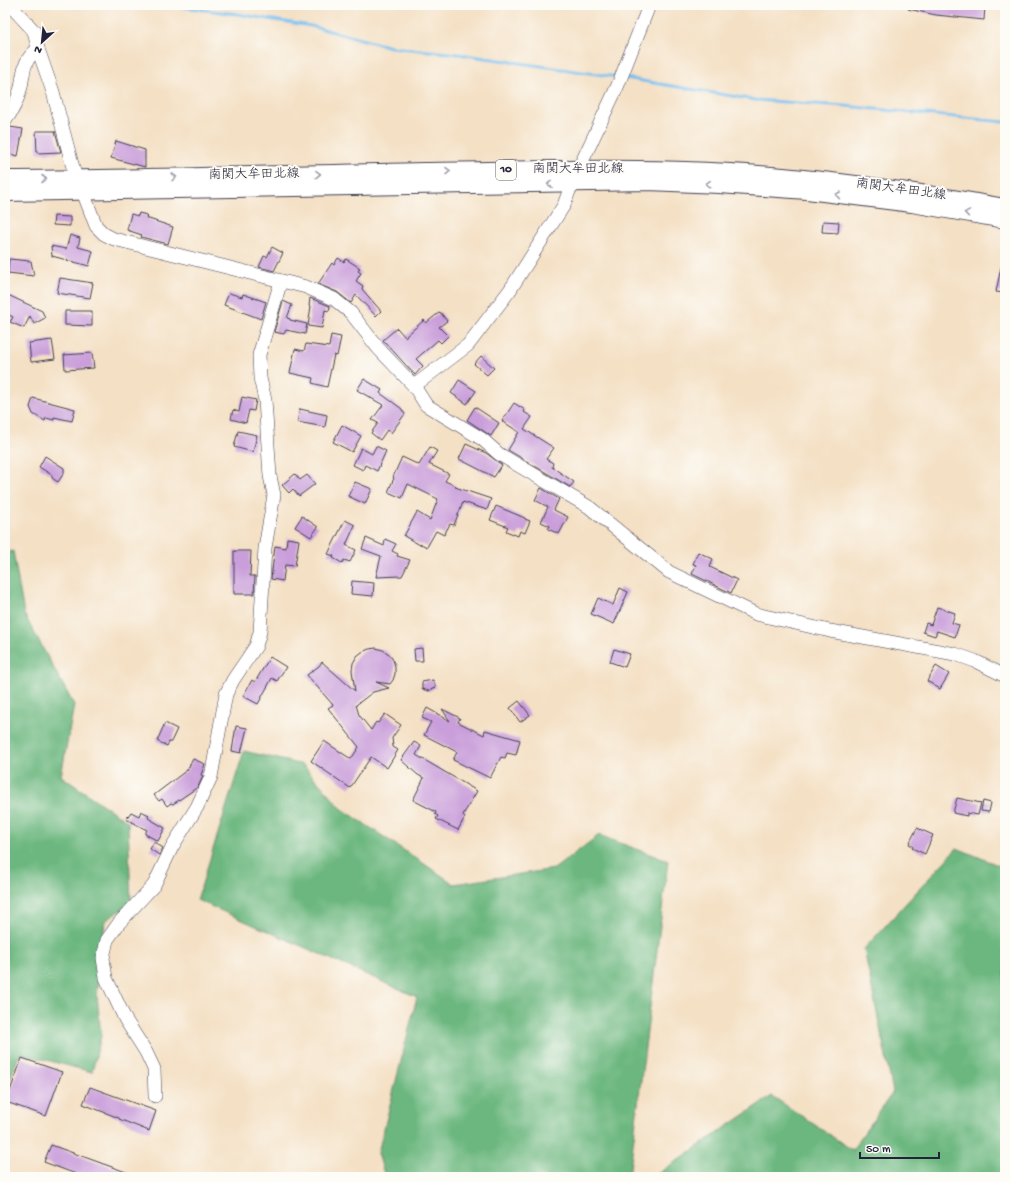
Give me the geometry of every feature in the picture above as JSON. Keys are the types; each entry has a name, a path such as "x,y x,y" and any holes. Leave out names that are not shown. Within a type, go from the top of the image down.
{"main road":[{"name":"南関大牟田北線","path":"5,193 80,185 579,168 685,170 762,174 937,195 1005,207"},
{"name":"南関大牟田北線","path":"5,179 80,185 648,182 807,191 912,204 1005,220"}],"street":[{"path":"10,5 34,31 38,49 53,92 80,185 96,226 104,234 114,239 306,287 334,300 351,313 378,348 414,386 426,405 482,439 499,454 590,507 669,572 756,614 830,631 955,654 975,661 1005,676"},
{"path":"414,386 468,345 510,290 564,205 572,183 621,79 649,5"},
{"path":"5,121 10,114 20,89 24,67 30,55 38,49"},
{"path":"155,1096 154,1069 146,1052 125,1019 106,978 103,958 107,940 119,923 154,885 172,847 203,795 211,777 226,694 233,680 256,646 260,632 265,548 274,495 270,476 259,355 281,281"}],"green space":[{"path":"13,551 24,614 74,705 61,776 128,822 131,903 105,921 97,995 101,1036 92,1072 20,1053 5,1092 5,553"},
{"path":"244,751 303,765 341,808 454,884 554,869 599,835 668,861 629,1177 385,1177 378,1153 417,997 197,900"},
{"path":"957,848 1005,868 1005,1177 653,1177 772,1096 852,1150 893,1092 864,949"}],"building":[{"path":"909,5 985,5 984,20 936,15 908,9"},
{"path":"10,127 23,129 18,156 5,153 5,129"},
{"path":"36,131 55,131 61,152 37,153"},
{"path":"116,141 145,150 145,167 111,158"},
{"path":"139,213 147,215 146,218 173,227 168,244 141,237 142,235 127,230 131,214 138,216"},
{"path":"54,216 70,217 70,226 53,225"},
{"path":"823,221 839,222 838,233 822,232"},
{"path":"70,235 80,238 78,247 93,251 89,266 52,256 51,246 66,249"},
{"path":"272,247 283,253 274,271 259,267 264,256 267,257"},
{"path":"338,258 344,262 346,259 360,268 358,271 361,273 356,281 363,286 362,289 381,311 376,316 356,295 351,303 337,292 318,284 332,263 334,265"},
{"path":"9,259 31,261 34,276 8,273"},
{"path":"1001,267 1005,268 1005,293 996,292"},
{"path":"60,278 93,283 90,298 57,293"},
{"path":"229,293 242,297 243,294 266,302 261,319 224,305"},
{"path":"8,295 42,311 45,318 34,324 30,316 24,328 10,322 13,317 5,313 5,300"},
{"path":"310,298 330,306 329,311 325,310 322,328 308,326 311,306 309,306"},
{"path":"283,301 292,305 287,318 307,324 305,334 286,330 284,334 274,332"},
{"path":"65,311 92,311 92,326 65,325"},
{"path":"440,312 447,321 439,327 448,336 441,343 438,340 416,359 423,366 415,375 383,340 397,328 405,337 424,320 426,323"},
{"path":"331,335 341,337 337,356 334,355 327,387 312,383 313,378 290,373 295,349 304,351 306,344 329,347"},
{"path":"52,340 55,359 31,362 29,343"},
{"path":"92,353 94,368 65,370 64,355"},
{"path":"481,356 494,368 487,375 474,364"},
{"path":"364,379 382,390 380,393 402,409 405,414 391,433 387,430 380,440 371,433 378,423 372,420 383,405 357,390"},
{"path":"459,380 476,391 467,404 451,393"},
{"path":"242,397 256,400 254,411 249,410 246,423 231,419 233,410 239,412"},
{"path":"33,398 75,409 72,421 54,417 54,420 46,418 45,421 33,414 30,407"},
{"path":"514,403 525,410 524,412 532,417 524,429 554,448 546,459 553,463 552,467 574,482 570,487 508,450 519,432 502,421"},
{"path":"475,407 499,423 491,436 467,420"},
{"path":"300,409 327,415 325,427 297,422"},
{"path":"342,425 361,436 352,452 333,442"},
{"path":"238,431 257,435 253,452 234,447"},
{"path":"466,444 486,453 502,465 494,477 459,459"},
{"path":"376,446 386,451 377,471 365,465 363,470 353,465 361,448 372,454"},
{"path":"430,447 437,451 429,464 449,474 445,481 456,486 455,487 491,499 487,510 463,502 454,525 450,524 444,535 436,531 427,547 421,544 420,545 404,536 417,512 430,520 438,499 408,484 402,498 388,492 402,457 419,465"},
{"path":"45,456 64,468 64,473 58,482 52,478 52,475 39,467"},
{"path":"295,474 300,480 307,475 315,484 299,496 293,489 289,493 282,485"},
{"path":"355,482 372,489 365,504 348,496"},
{"path":"541,488 559,499 554,510 568,517 559,534 548,529 550,526 541,522 548,507 535,500"},
{"path":"496,506 530,521 525,533 520,531 518,536 506,531 508,527 490,520"},
{"path":"302,516 318,527 311,537 295,527"},
{"path":"345,520 355,525 346,545 356,550 350,562 344,560 342,563 333,558 334,556 328,554"},
{"path":"287,538 299,540 295,566 285,565 283,581 271,579 275,546 286,548"},
{"path":"366,538 384,546 385,539 396,544 392,551 398,554 397,556 410,560 402,576 376,577 381,556 362,549"},
{"path":"234,551 251,551 250,576 255,576 254,594 234,594"},
{"path":"698,552 713,559 710,567 737,580 731,593 692,574 696,565 693,564"},
{"path":"352,581 374,583 373,596 351,594"},
{"path":"620,588 628,592 614,624 591,614 598,598 613,605"},
{"path":"937,607 955,613 952,623 959,625 955,637 937,631 935,636 923,632 926,623 931,625"},
{"path":"376,648 389,654 393,660 395,674 393,680 390,684 376,682 389,688 373,692 356,705 359,715 371,730 376,722 378,723 385,714 401,725 392,738 393,747 398,750 387,768 371,757 350,788 311,761 324,741 351,759 359,747 328,708 333,705 307,675 322,662 355,691 352,670 353,663 357,656 362,652"},
{"path":"422,648 423,661 415,661 414,649"},
{"path":"614,649 630,654 625,667 610,662"},
{"path":"270,657 286,667 277,681 272,678 258,704 243,696 252,680 255,682"},
{"path":"936,666 949,674 940,689 927,681"},
{"path":"433,680 436,687 429,691 422,689 422,682"},
{"path":"519,701 530,715 520,722 510,708"},
{"path":"427,708 450,721 442,709 460,718 458,722 484,735 485,730 520,740 516,755 507,753 505,758 501,757 490,778 453,760 457,752 424,735 431,722 422,718"},
{"path":"165,723 177,729 171,742 169,742 167,746 157,741"},
{"path":"236,726 247,728 241,753 232,751"},
{"path":"414,742 421,746 416,755 477,791 463,815 465,817 458,830 436,819 438,816 435,814 436,812 413,800 424,778 418,775 401,760"},
{"path":"193,759 205,764 201,775 203,776 198,787 173,804 171,803 167,806 162,799 159,801 154,795 187,770"},
{"path":"957,798 981,803 978,815 967,813 967,816 953,813"},
{"path":"983,801 991,803 989,812 981,811"},
{"path":"141,811 149,815 148,818 165,828 158,841 145,834 147,830 126,819 131,812 139,816"},
{"path":"917,828 933,835 925,854 912,848 913,846 909,844"},
{"path":"154,842 163,848 159,855 150,849"},
{"path":"22,1058 62,1072 46,1116 6,1102"},
{"path":"90,1087 156,1111 149,1131 83,1104"},
{"path":"51,1145 137,1177 84,1177 44,1162"}],"waterway":[{"path":"93,5 166,5 237,14 311,26 391,47 458,54 617,77"},
{"path":"625,78 755,100 845,106 1005,122"}]}
